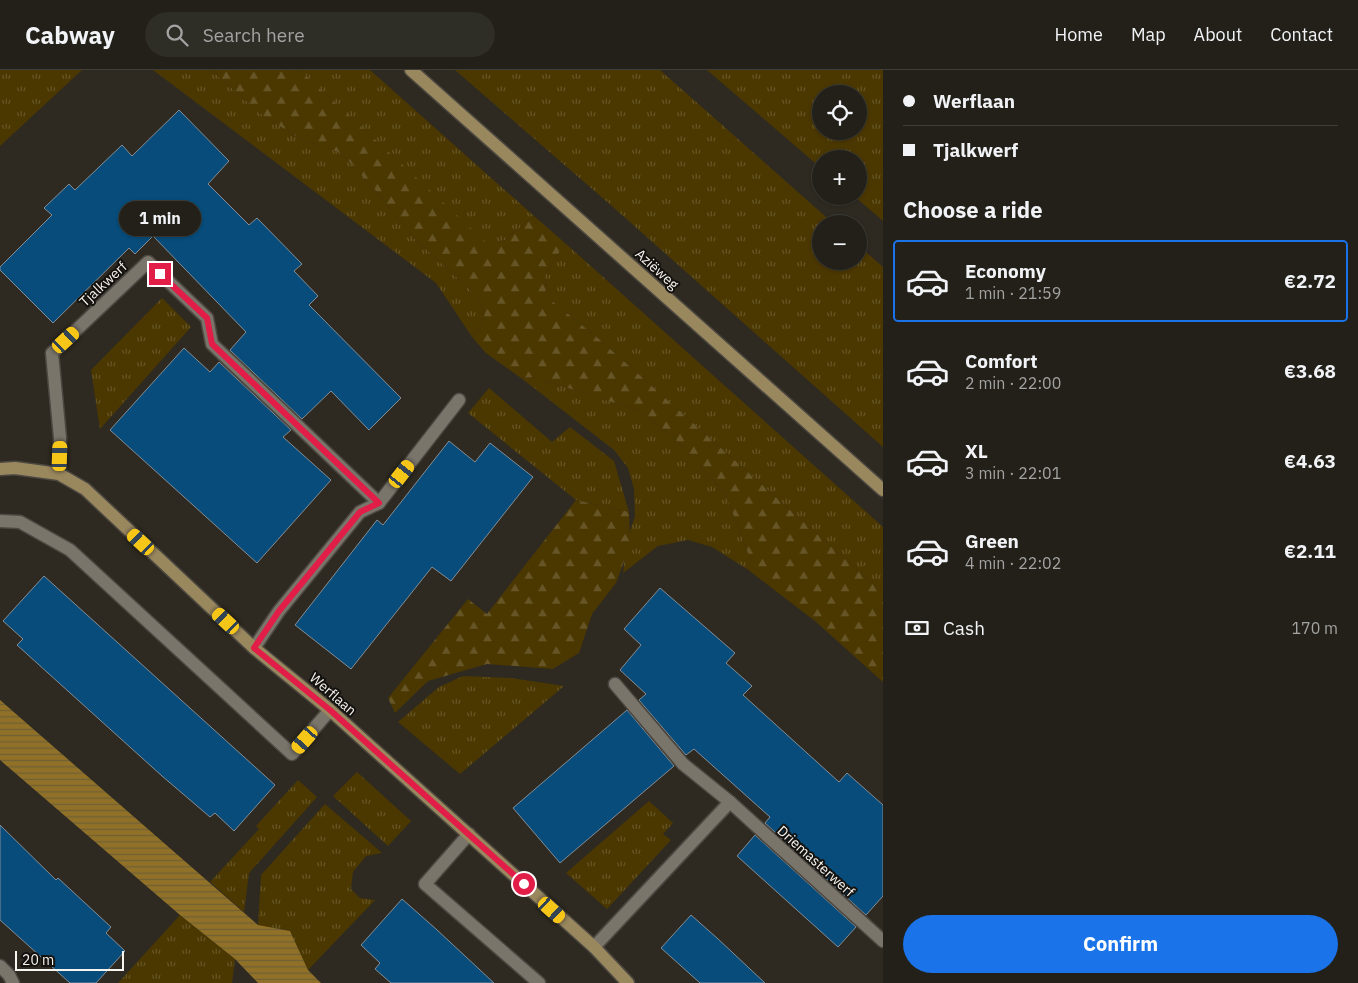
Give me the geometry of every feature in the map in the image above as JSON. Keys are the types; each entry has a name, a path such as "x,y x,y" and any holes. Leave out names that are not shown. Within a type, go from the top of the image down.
{"street":[{"name":"Aziëweg","path":"411,70 883,490"},
{"name":"Tjalkwerf","path":"59,474 60,438 52,353 148,262 207,318 212,344 379,503"},
{"path":"254,648 279,611 360,512 379,503 459,400"},
{"name":"Werflaan","path":"0,469 15,468 59,474 85,489 254,648 330,710 469,834 594,947 628,983"},
{"path":"0,521 20,522 70,550 292,754 330,710"},
{"name":"Driemasterwerf","path":"615,684 683,764 730,802 883,941"},
{"path":"594,947 730,802"},
{"path":"469,834 425,884 539,983"},
{"path":"0,966 10,975 13,983"}],"green space":[{"path":"0,70 82,70 0,146"},
{"path":"153,70 211,70 265,117 301,139 341,153 377,192 414,238 477,296 485,313 478,331 472,337 436,283"},
{"path":"211,70 300,70 487,243 505,240 534,216 565,243 545,276 546,296 599,339 883,593 883,682 815,621 747,569 751,561 725,493 672,436 640,411 534,377 521,378 486,353 472,337 478,331 485,313 477,296 414,238 377,192 341,153 301,139 265,117"},
{"path":"300,70 370,70 534,216 505,240 487,244"},
{"path":"455,70 660,70 824,215 812,215 812,270 867,270 867,253 883,267 883,447 613,207"},
{"path":"707,70 883,70 883,221 864,205 867,205 867,150 812,150 812,160"},
{"path":"565,243 883,527 883,593 599,339 546,296 545,276"},
{"path":"162,298 191,327 100,429 91,370"},
{"path":"534,377 640,411 672,436 725,493 751,561 747,569 712,547 688,540 658,546 623,573 627,540 635,516 634,489 628,468 614,450 521,378"},
{"path":"489,388 552,442 570,427 614,461 629,512 576,500 468,413"},
{"path":"576,500 629,512 630,545 616,583 592,614 579,653 553,669 487,664 428,681 395,713 388,698 468,599 487,614"},
{"path":"463,676 511,678 564,686 460,774 398,722 439,687"},
{"path":"357,772 411,821 388,846 333,796"},
{"path":"298,780 317,797 249,873 244,912 210,882 259,829 256,826"},
{"path":"649,801 673,823 663,834 671,840 607,909 566,873"},
{"path":"325,804 382,853 366,856 353,872 351,889 360,898 375,900 308,970 290,931 258,925 261,875"},
{"path":"180,915 235,959 232,983 118,983"}],"shaded area":[{"path":"0,700 258,925 290,931 308,970 321,983 258,983 235,959 180,915 0,760"}],"building":[{"path":"179,110 229,161 208,184 249,225 257,218 302,264 294,271 318,296 309,305 401,398 369,430 331,391 302,419 230,350 246,332 153,236 135,254 129,248 53,323 0,270 0,267 52,215 44,208 69,184 75,190 122,145 132,156"},
{"path":"184,348 210,372 219,362 291,430 283,437 331,480 257,563 110,430"},
{"path":"449,441 475,462 490,443 533,477 451,581 432,567 351,669 295,625 377,520 383,525"},
{"path":"44,576 275,785 234,831 215,813 210,817 162,776 17,645 23,639 3,621"},
{"path":"660,588 735,653 726,663 752,686 743,695 839,782 847,773 883,805 883,896 866,915 765,823 770,817 694,749 686,755 639,700 646,694 620,670 641,645 624,629"},
{"path":"627,710 674,766 560,863 513,808"},
{"path":"0,825 56,880 58,878 111,927 106,933 125,951 96,983 70,983 0,920"},
{"path":"755,835 856,927 838,947 737,856"},
{"path":"402,899 494,983 391,983 375,969 380,963 361,945"},
{"path":"691,915 765,983 700,983 661,948"}],"route":[{"path":"160,274 207,318 212,344 379,503 360,512 279,611 254,648 330,710 524,884"}]}
